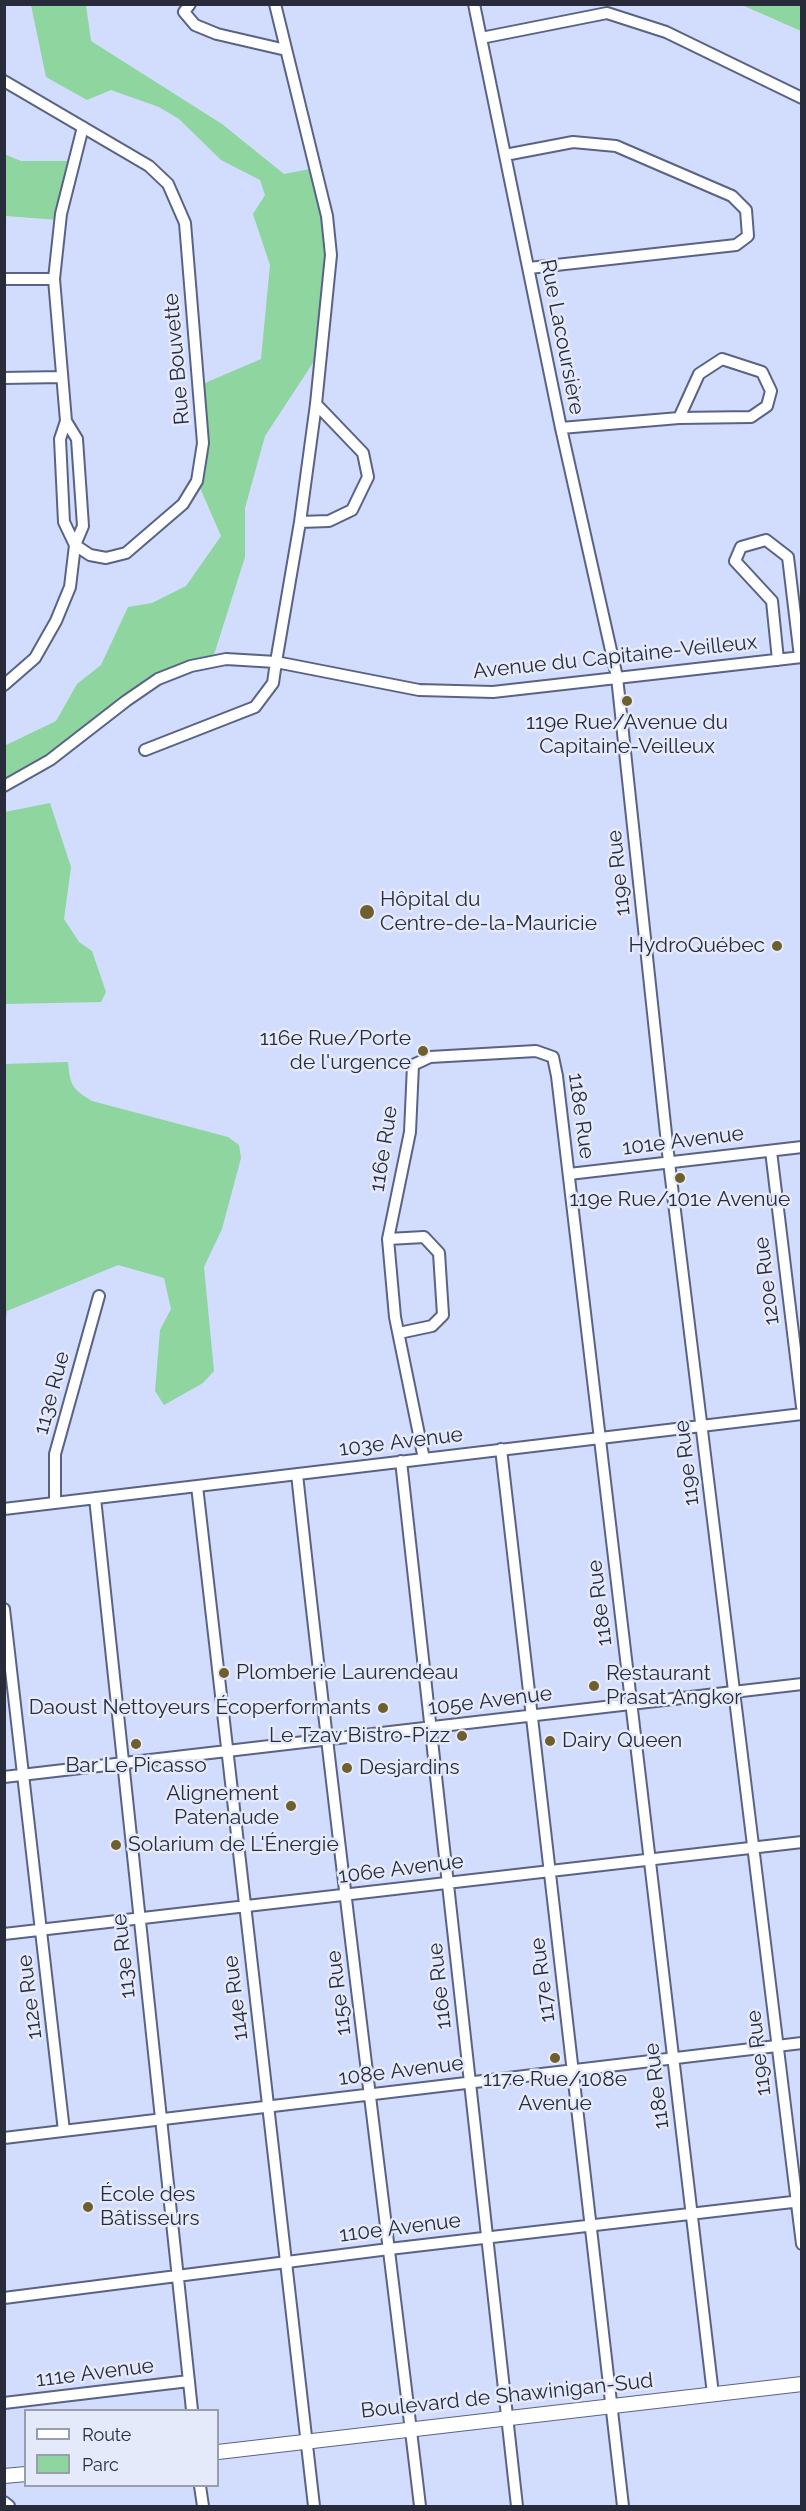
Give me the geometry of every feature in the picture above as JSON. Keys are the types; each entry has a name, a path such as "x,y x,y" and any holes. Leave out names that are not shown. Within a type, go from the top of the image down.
{"main road":[{"name":"Boulevard de Shawinigan-Sud","path":"219,2452 801,2384"},
{"path":"4,2476 24,2474"}],"street":[{"path":"190,4 184,12 195,26 218,34 286,50"},
{"path":"145,750 255,707 273,682 300,522 316,404 331,255 327,216 275,4"},
{"name":"Rue Lacoursière","path":"474,4 561,428 617,677"},
{"path":"481,38 607,13 666,32 801,98"},
{"name":"Rue Bouvette","path":"4,81 149,166 168,184 185,223 203,443 197,481 183,504 126,553 106,558 90,555 75,545"},
{"path":"75,545 64,522 60,439 66,421 54,279 60,214 83,127"},
{"path":"505,155 573,142 616,146 732,196 746,210 748,236 736,245 529,268"},
{"path":"4,279 54,279"},
{"path":"561,428 679,418 751,417 766,406 771,391 762,372 722,359 699,374 679,418"},
{"path":"4,378 62,377"},
{"path":"300,522 329,520 352,510 368,477 363,453 316,404"},
{"path":"4,685 35,658 56,621 70,587 75,545 83,525 77,439 66,421"},
{"path":"778,660 772,601 735,561 741,547 766,540 788,557 801,657"},
{"name":"Avenue du Capitaine-Veilleux","path":"4,786 50,760 158,679 191,666 226,659 276,662 419,690 493,692 801,657"},
{"name":"119e Rue","path":"617,677 669,1162 799,2202 801,2244"},
{"name":"118e Rue","path":"413,1065 430,1057 536,1051 553,1057 558,1082 713,2394"},
{"name":"116e Rue","path":"413,1065 410,1132 388,1239 399,1333 424,1459"},
{"name":"101e Avenue","path":"569,1174 801,1147"},
{"name":"120e Rue","path":"771,1151 801,1407"},
{"path":"388,1239 424,1237 439,1253 443,1316 432,1326 399,1333"},
{"name":"113e Rue","path":"55,1503 55,1454 99,1296"},
{"name":"103e Avenue","path":"4,1509 801,1414"},
{"name":"117e Rue","path":"501,1449 623,2506"},
{"name":"116e Rue","path":"401,1461 517,2506"},
{"name":"115e Rue","path":"297,1474 326,1740 420,2506"},
{"name":"114e Rue","path":"197,1486 314,2506"},
{"name":"113e Rue","path":"95,1498 192,2409"},
{"name":"112e Rue","path":"4,1610 64,2131"},
{"name":"105e Avenue","path":"4,1777 801,1684"},
{"name":"106e Avenue","path":"4,1934 801,1842"},
{"name":"108e Avenue","path":"4,2138 801,2043"},
{"name":"110e Avenue","path":"4,2298 389,2249 799,2202"},
{"name":"111e Avenue","path":"4,2403 189,2381"},
{"path":"200,2487 203,2506"},
{"path":"4,2502 9,2506"}],"green space":[{"path":"31,5 86,5 91,41 222,124 284,174 315,168 331,255 322,349 265,436 245,508 245,557 212,661 175,672 5,786 4,746 56,721 77,684 101,665 128,607 152,603 186,586 221,536 197,481 203,443 198,386 261,359 270,265 253,214 265,195 260,180 221,160 179,119 159,107 111,90 87,100 46,77"},
{"path":"742,5 801,5 801,31"},
{"path":"4,154 21,161 69,161 60,220 5,216"},
{"path":"50,803 71,867 64,919 79,942 92,951 106,992 101,1002 5,1004 5,812"},
{"path":"68,1062 73,1086 92,1101 228,1137 239,1145 241,1158 222,1229 204,1267 214,1371 203,1383 164,1405 155,1391 160,1330 171,1309 164,1278 118,1265 7,1311 5,1328 5,1064"}],"place":[{"name":"119e Rue/Avenue du Capitaine-Veilleux","path":"627,701"},
{"name":"Hôpital du Centre-de-la-Mauricie","path":"367,912"},
{"name":"HydroQuébec","path":"777,946"},
{"name":"116e Rue/Porte de l'urgence","path":"423,1051"},
{"name":"119e Rue/101e Avenue","path":"680,1178"},
{"name":"Plomberie Laurendeau","path":"224,1673"},
{"name":"Restaurant Prasat Angkor","path":"594,1686"},
{"name":"Daoust Nettoyeurs Écoperformants","path":"383,1708"},
{"name":"Le Tzav Bistro-Pizz","path":"462,1736"},
{"name":"Dairy Queen","path":"550,1741"},
{"name":"Bar Le Picasso","path":"136,1744"},
{"name":"Desjardins","path":"347,1768"},
{"name":"Alignement Patenaude","path":"291,1806"},
{"name":"Solarium de L'Énergie","path":"116,1845"},
{"name":"117e Rue/108e Avenue","path":"555,2058"},
{"name":"École des Bâtisseurs","path":"88,2207"}]}
